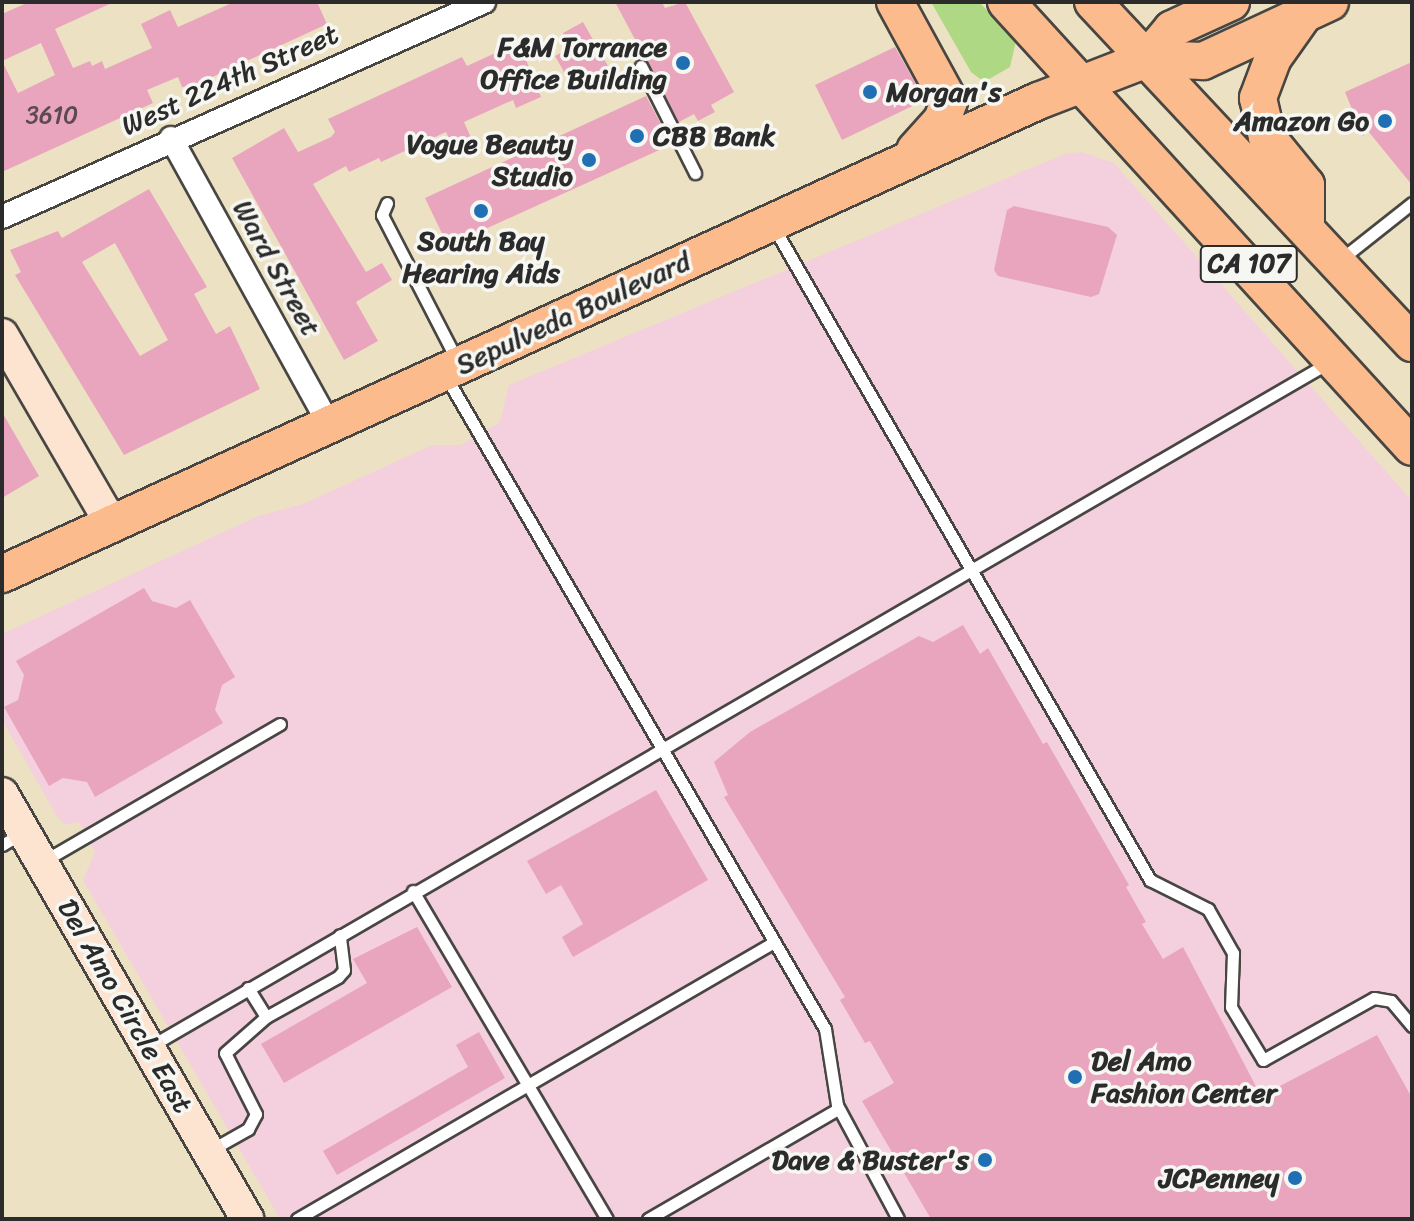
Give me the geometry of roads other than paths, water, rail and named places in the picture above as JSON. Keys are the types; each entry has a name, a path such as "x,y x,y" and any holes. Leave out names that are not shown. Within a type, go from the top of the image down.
{"main road":[{"path":"895,2 949,101 942,120 908,158"},
{"name":"CA 107","path":"1006,2 1335,359 1412,447"},
{"name":"CA 107","path":"1093,2 1340,260 1412,343"},
{"name":"Sepulveda Boulevard","path":"1147,59 1172,29 1231,2"},
{"path":"1306,224 1306,185 1267,137 1258,98 1273,58 1317,8"},
{"name":"Sepulveda Boulevard","path":"2,574 908,158 1147,59 1203,61 1317,8"}],"street":[{"name":"West 224th Street","path":"2,217 171,138 484,2"},
{"name":"Ward Street","path":"171,138 330,426"},
{"path":"2,335 111,523"},
{"name":"Del Amo Circle East","path":"2,794 13,838 42,863 247,1219"}],"lane":[{"path":"641,66 695,173"},
{"path":"387,203 382,215 452,369 660,746 825,1029 838,1109 898,1219"},
{"path":"1340,260 1412,203"},
{"path":"771,222 1150,880 1208,909 1233,953 1231,1007 1263,1060 1374,998 1391,1001 1412,1026"},
{"path":"148,1047 660,746 1335,359"},
{"path":"42,863 280,724"},
{"path":"413,891 607,1219"},
{"path":"208,1151 254,1122 256,1114 225,1053 266,1017 338,977 344,970 340,935"},
{"path":"297,1219 774,942"},
{"path":"248,988 266,1017"},
{"path":"648,1219 838,1109"}],"place":[{"name":"F&M Torrance Office Building","path":"683,63"},
{"name":"Morgan's","path":"870,92"},
{"name":"Amazon Go","path":"1385,121"},
{"name":"CBB Bank","path":"637,136"},
{"name":"Vogue Beauty Studio","path":"589,160"},
{"name":"South Bay Hearing Aids","path":"481,211"},
{"name":"Del Amo Fashion Center","path":"1075,1077"},
{"name":"Dave & Buster's","path":"985,1160"},
{"name":"JCPenney","path":"1295,1178"}]}
